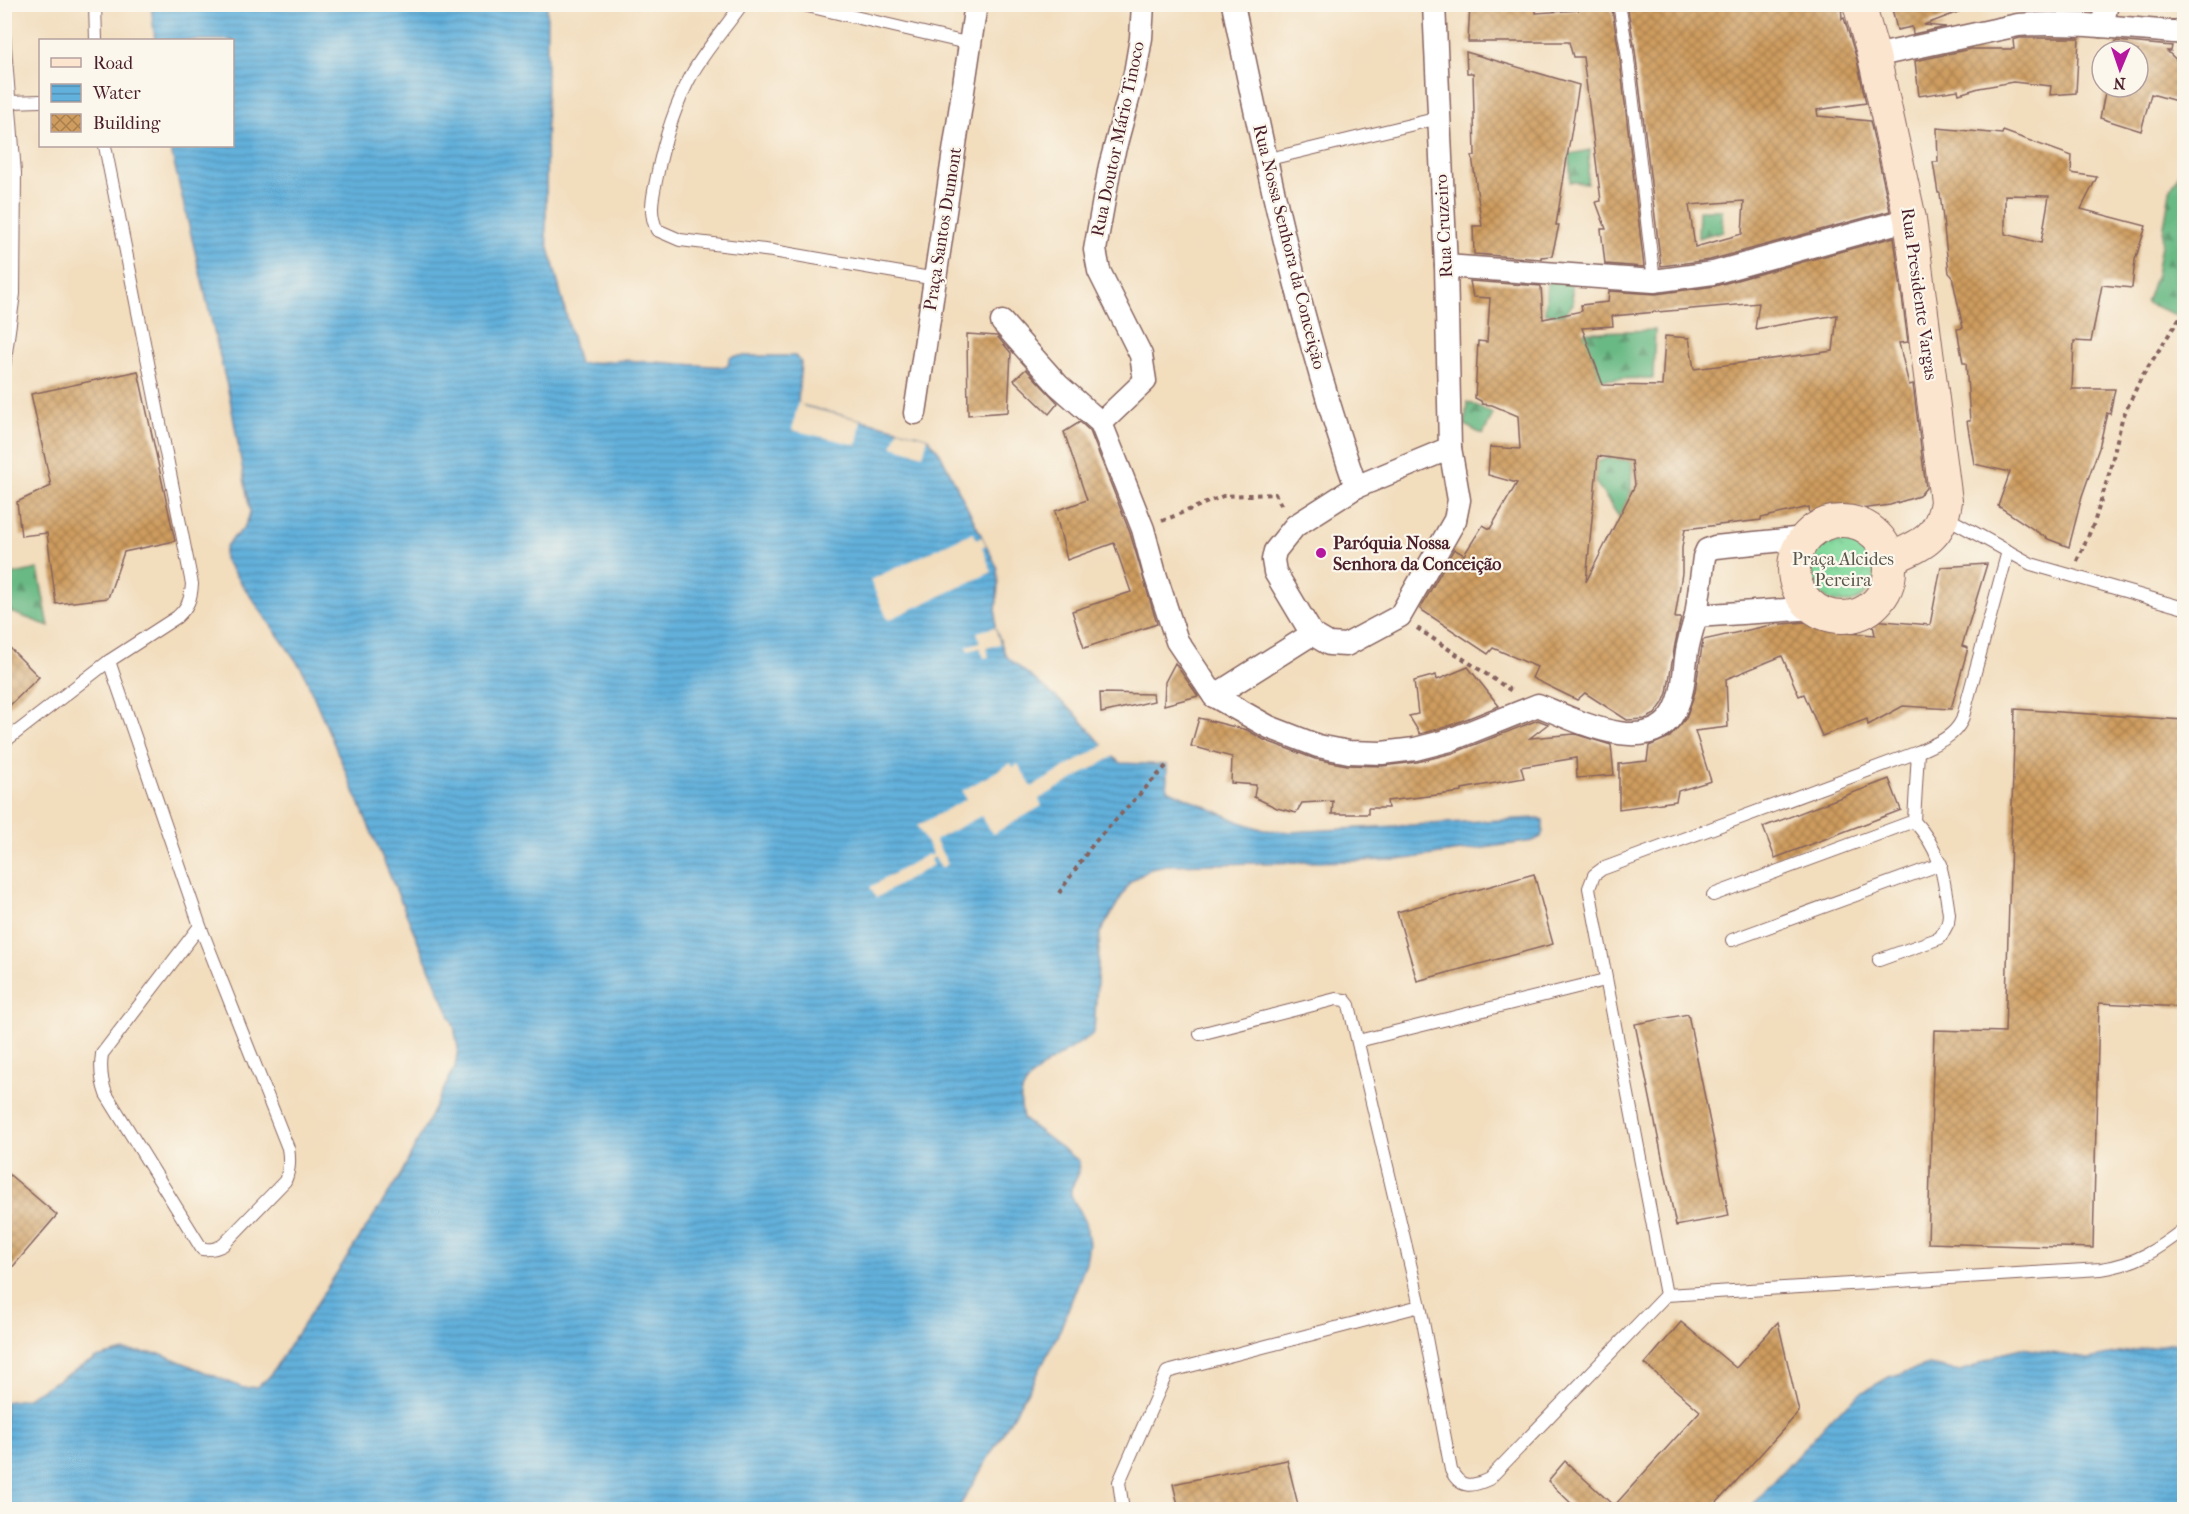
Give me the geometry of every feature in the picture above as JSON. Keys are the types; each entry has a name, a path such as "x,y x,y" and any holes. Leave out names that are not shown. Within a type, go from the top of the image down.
{"street":[{"name":"Praça Santos Dumont","path":"915,413 976,4"},
{"name":"Rua Doutor Mário Tinoco","path":"1101,423 1145,381 1141,355 1102,278 1095,249 1110,166 1135,73 1141,38 1143,4"},
{"name":"Rua Nossa Senhora da Conceição","path":"1233,4 1265,160 1333,421 1356,487"},
{"name":"Rua Cruzeiro","path":"1400,616 1455,520 1459,500 1450,448 1446,266 1434,4"},
{"name":"Rua Presidente Vargas","path":"1859,4 1874,56 1910,219 1946,501 1944,516"},
{"path":"1874,56 2018,25 2104,15 2184,33"},
{"path":"1446,266 1654,281 1713,273 1910,219"},
{"path":"1002,322 1058,385 1101,423 1143,529 1177,641 1214,696 1269,727 1318,746 1349,752 1382,753 1415,749 1450,740 1538,705 1613,733 1630,734 1656,729 1667,722 1675,711 1687,647 1696,616 1704,557 1707,550 1805,538"},
{"path":"1400,616 1346,645 1329,644 1312,634 1275,572 1273,566 1275,551 1295,526 1356,487 1450,448"},
{"path":"1890,559 1923,544 1935,533 1944,516"},
{"path":"1846,521 1861,525 1874,533 1884,544 1890,559 1890,575 1885,591 1876,604 1862,613 1846,617 1830,615 1815,608 1803,597 1796,583 1794,567 1797,551 1805,538 1816,528 1831,522 1846,521"},
{"path":"1696,616 1815,608"},
{"path":"1214,696 1312,634"}],"lane":[{"path":"95,4 96,39"},
{"path":"742,4 694,71 672,117 662,151 651,208 652,220 657,230 680,240 773,251 936,279"},
{"path":"799,4 971,44"},
{"path":"1619,4 1627,51 1654,281"},
{"path":"4,34 15,173 14,294 4,367"},
{"path":"11,102 39,101"},
{"path":"1265,160 1438,118"},
{"path":"4,742 108,660 182,612 187,608 191,598 192,584 105,147"},
{"path":"1944,516 2031,564 2184,608"},
{"path":"1666,1295 1588,888 1594,876 1602,869 1918,752 1950,737 1962,720 2008,551"},
{"path":"108,660 200,926 288,1148 290,1159 285,1181 223,1245 208,1250 202,1249 106,1094 100,1066 102,1053 200,926"},
{"path":"1879,960 1940,938 1949,914 1941,864 1927,835 1914,821 1918,752"},
{"path":"1713,895 1914,821"},
{"path":"1732,940 1941,864"},
{"path":"1358,1041 1605,980"},
{"path":"1200,1034 1336,999 1344,1000 1349,1005 1420,1306 1451,1470 1455,1478 1464,1484 1473,1485 1489,1479 1666,1295 2101,1269 2121,1266 2143,1258 2184,1229"},
{"path":"1123,1509 1119,1482 1167,1371 1420,1306"}],"path":[{"path":"2071,576 2094,523 2122,419 2141,378 2184,311"},
{"path":"1143,529 1223,496 1275,494 1295,526"},
{"path":"1400,616 1509,690 1538,705"},
{"path":"1059,893 1093,844 1167,765"}],"green space":[{"path":"1590,150 1587,183 1570,182 1570,154"},
{"path":"2184,164 2184,318 2146,303 2156,274 2170,191"},
{"path":"1699,210 1722,210 1723,231 1698,238"},
{"path":"1547,281 1571,281 1573,304 1563,315 1545,313"},
{"path":"1655,330 1653,378 1574,380 1597,369 1592,355 1565,349 1567,333"},
{"path":"1467,402 1493,414 1483,435 1465,425"},
{"path":"1609,458 1632,461 1631,492 1619,517 1596,483 1595,462"},
{"name":"Praça Alcides Pereira","path":"1836,537 1850,537 1862,542 1871,551 1876,570 1874,583 1867,594 1850,603 1836,603 1824,598 1815,589 1810,577 1810,563 1815,551 1824,542"},
{"path":"38,569 49,626 5,610 5,576"}],"water":[{"path":"151,5 547,5 546,236 579,364 625,360 725,367 728,366 729,359 733,356 795,356 801,362 798,402 800,405 928,438 940,453 997,567 995,627 1006,656 1075,713 1113,757 1121,763 1167,765 1167,789 1240,822 1264,830 1291,832 1538,818 1543,820 1541,837 1533,841 1398,860 1166,865 1152,868 1130,882 1100,933 1094,1033 1031,1077 1021,1096 1023,1119 1079,1161 1078,1175 1071,1189 1071,1195 1086,1224 1089,1243 1086,1263 1060,1330 1036,1377 958,1509 5,1510 5,1402 25,1399 96,1358 125,1351 162,1354 243,1388 257,1387 269,1377 401,1174 455,1067 458,1048 454,1026 302,669 224,559 227,545 244,528 250,511 230,399 170,147 234,147 234,39 155,39"},
{"path":"2184,1341 2184,1509 1749,1509 1835,1414 1861,1393 1889,1377 1929,1365 1960,1371 2001,1353 2022,1348 2088,1359"}],"pier":[{"path":"798,402 805,407 861,420 857,445 792,430"},
{"path":"898,429 928,438 923,455 892,446"},
{"path":"973,532 977,539 982,537 986,545 982,547 992,572 888,620 870,580"},
{"path":"995,627 1000,644 986,648 989,657 984,658 980,648 968,651 967,646 980,642 977,632"},
{"path":"1106,744 1116,755 1039,799 1042,806 993,834 981,816 935,840 948,864 941,868 934,857 930,860 933,865 876,898 870,887 928,854 930,856 933,854 917,826 966,799 962,791 1011,763 1013,767 1018,764 1032,787"}],"building":[{"path":"1470,4 1536,4 1536,13 1579,10 1578,4 1611,4 1619,52 1644,267 1605,264 1601,229 1606,229 1596,202 1601,201 1583,57 1573,57 1569,42 1468,42"},
{"path":"1627,4 1841,4 1842,19 1844,18 1857,60 1866,103 1817,110 1818,116 1870,121 1890,211 1710,260 1661,266 1635,50","holes":["1744,201 1742,234 1695,247 1689,205"]},
{"path":"1891,4 1974,4 1974,6 1924,25 1946,27 1913,34 1912,27 1897,30"},
{"path":"2079,38 2076,93 2050,95 2051,86 2013,82 1959,94 1958,90 1919,96 1915,61 1971,49 2014,49 2013,40"},
{"path":"2150,44 2172,46 2171,51 2167,51 2184,67 2184,103 2151,94 2150,98"},
{"path":"1466,52 1579,85 1556,225 1559,225 1552,256 1541,257 1541,259 1474,254 1473,226 1482,226 1472,156 1475,156 1473,73 1467,73"},
{"path":"2104,99 2150,99 2141,131 2100,118"},
{"path":"1937,128 2002,134 2003,131 2072,156 2071,173 2097,177 2081,209 2146,226 2135,260 2132,288 2102,285 2091,342 2074,341 2072,389 2115,389 2110,414 2107,413 2099,448 2082,496 2069,547 2048,539 1998,506 2010,472 1974,464 1967,421 1970,421 1966,363 1963,363 1957,329 1963,328 1952,276 1949,273 1940,193 1938,193 1933,162 1938,162","holes":["2005,195 2049,196 2041,243 2005,234"]},
{"path":"1894,237 1908,342 1899,343 1909,385 1913,384 1926,488 1919,496 1890,505 1810,516 1809,507 1761,518 1761,520 1685,529 1682,573 1675,618 1681,618 1667,693 1655,714 1645,719 1627,720 1585,693 1577,700 1532,678 1537,667 1493,648 1488,654 1420,609 1454,549 1464,555 1483,525 1490,529 1517,483 1488,475 1490,447 1520,449 1518,416 1492,405 1482,404 1475,398 1478,341 1487,342 1490,298 1473,297 1470,281 1541,286 1543,319 1582,311 1581,305 1608,302 1609,291 1656,294 1715,286","holes":["1759,303 1755,329 1837,315 1833,351 1694,369 1689,338 1665,336 1662,386 1603,385 1582,328 1613,326 1612,316","1598,456 1632,461 1635,485 1586,582"]},
{"path":"967,334 997,336 1011,353 1008,412 968,415"},
{"path":"1026,369 1058,403 1049,414 1014,380"},
{"path":"138,371 175,541 124,552 108,598 56,604 47,533 21,536 17,502 51,486 31,394"},
{"path":"1080,422 1090,431 1130,533 1157,624 1084,648 1072,611 1131,592 1114,543 1067,560 1055,511 1087,500 1064,432"},
{"path":"1987,564 1962,646 1968,648 1951,709 1903,706 1868,725 1867,719 1822,736 1804,694 1799,696 1782,656 1726,679 1728,727 1695,731 1711,781 1678,791 1676,801 1619,809 1619,764 1647,761 1649,746 1670,737 1686,718 1695,692 1703,640 1771,625 1829,620 1833,632 1875,635 1872,620 1930,625 1941,567"},
{"path":"4,642 39,677 4,711"},
{"path":"1175,663 1198,696 1164,705 1165,682"},
{"path":"1468,667 1499,706 1446,727 1420,734 1409,716 1418,714 1414,681 1436,675 1437,680"},
{"path":"1100,693 1153,694 1154,701 1101,713"},
{"path":"2015,709 2184,720 2184,1007 2099,1003 2093,1248 1928,1243 1934,1030 2005,1032"},
{"path":"1199,718 1247,730 1264,740 1315,759 1347,765 1382,766 1417,762 1453,753 1538,720 1548,724 1530,738 1575,734 1611,745 1614,775 1577,778 1576,758 1521,767 1524,778 1462,789 1462,792 1387,801 1388,808 1368,808 1368,814 1332,814 1333,801 1302,803 1296,813 1277,808 1254,797 1256,785 1231,783 1232,757 1191,746"},
{"path":"1889,779 1901,810 1775,858 1763,827"},
{"path":"1534,874 1553,944 1417,981 1397,912"},
{"path":"1688,1014 1729,1216 1676,1226 1635,1024"},
{"path":"4,1170 57,1215 4,1277"},
{"path":"1681,1322 1736,1368 1778,1322 1799,1412 1711,1509 1577,1509 1548,1481 1565,1461 1614,1506 1700,1411 1645,1364"},
{"path":"1287,1460 1299,1509 1179,1509 1173,1484"}],"place":[{"name":"Paróquia Nossa Senhora da Conceição","path":"1321,553"}]}
